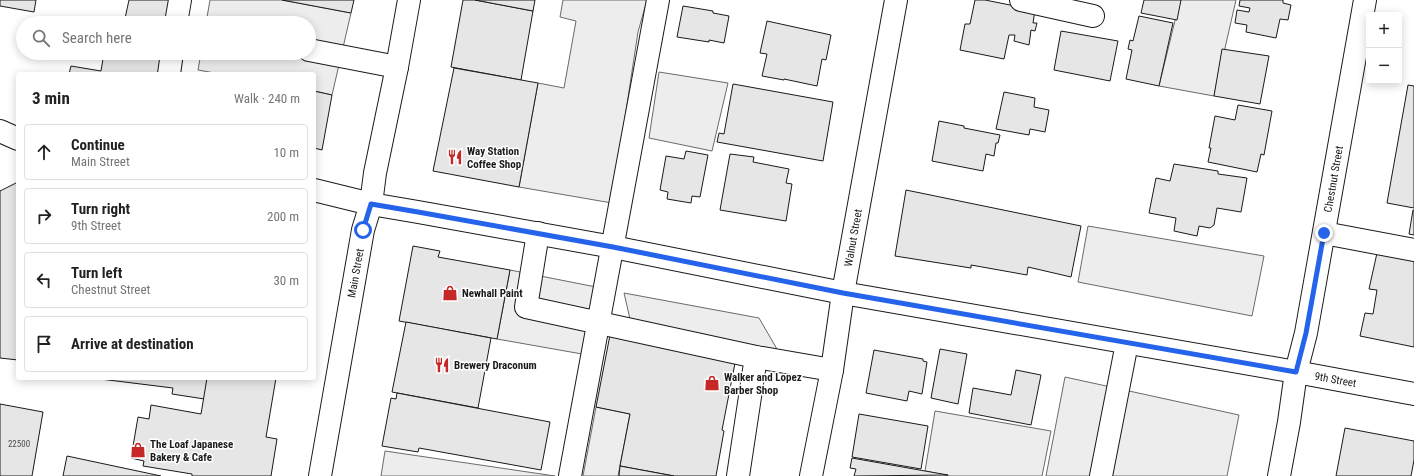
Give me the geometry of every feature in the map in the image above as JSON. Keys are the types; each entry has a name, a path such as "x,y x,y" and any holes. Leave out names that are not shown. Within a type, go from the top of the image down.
{"street":[{"path":"177,16 180,0"},
{"name":"Main Street","path":"320,476 363,230 371,204 375,173 409,0"},
{"path":"570,476 658,0"},
{"name":"Walnut Street","path":"811,476 832,370 843,293 896,0"},
{"path":"1021,0 1093,16"},
{"name":"Chestnut Street","path":"1279,476 1296,372 1306,333 1365,0"},
{"path":"316,51 397,67"},
{"path":"169,72 171,60"},
{"path":"0,131 16,138"},
{"path":"0,148 16,144"},
{"name":"9th Street","path":"316,190 371,204 613,247 843,293 1414,394"},
{"path":"538,233 526,307 756,358 832,370"},
{"path":"1324,233 1414,250"},
{"path":"1101,476 1127,343"},
{"path":"738,476 756,358"}],"shaded area":[{"path":"210,0 282,0 351,13 332,95 316,91 316,72 209,72 198,70 200,60 316,60 316,16 207,16"},
{"path":"563,0 647,0 638,32 612,203 519,187 538,83 564,88 576,21 560,17"},
{"path":"1180,0 1236,0 1214,96 1159,86"},
{"path":"659,72 728,83 712,151 649,138"},
{"path":"1088,226 1264,256 1252,316 1078,282"},
{"path":"510,270 596,287 582,354 497,339"},
{"path":"624,293 759,318 781,356 630,319"},
{"path":"1065,377 1239,415 1227,476 1046,476"},
{"path":"596,407 630,414 618,476 583,476"},
{"path":"935,411 1051,431 1042,476 950,476 925,471"},
{"path":"385,451 555,476 381,476"}],"building":[{"path":"0,0 36,0 34,12 0,6"},
{"path":"129,0 172,0 169,16 126,16"},
{"path":"282,0 354,0 351,13"},
{"path":"463,0 475,0 533,11 521,80 451,67"},
{"path":"475,0 535,0 533,11"},
{"path":"975,0 985,0 1035,10 1033,23 1037,23 1035,31 1031,30 1029,45 1014,41 1015,35 1009,35 1004,59 960,50 965,24 970,24"},
{"path":"1144,0 1181,0 1177,20 1141,13"},
{"path":"1240,0 1283,0 1283,3 1291,5 1288,20 1280,19 1276,38 1246,32 1247,25 1235,23 1237,10 1249,12 1250,8 1239,6"},
{"path":"683,6 713,11 713,13 729,16 724,43 677,37"},
{"path":"1139,16 1173,23 1159,86 1126,79 1132,50 1128,49 1130,40 1133,41"},
{"path":"767,21 831,35 826,60 822,59 817,86 762,76 767,54 760,53"},
{"path":"1061,31 1118,41 1110,81 1054,70"},
{"path":"1222,49 1269,56 1260,104 1214,96"},
{"path":"103,60 161,60 158,72 70,72 71,66 101,71"},
{"path":"454,68 538,83 519,187 433,171"},
{"path":"733,84 833,102 823,161 717,142 719,133 724,134"},
{"path":"1408,85 1414,86 1414,208 1387,203"},
{"path":"316,91 332,95 322,150 316,148"},
{"path":"1004,92 1035,98 1034,107 1049,110 1045,132 1030,129 1029,135 996,129"},
{"path":"1238,105 1272,111 1264,155 1261,154 1257,172 1208,162 1215,116 1235,120"},
{"path":"939,121 964,126 964,128 1000,135 998,143 996,143 994,156 986,154 983,171 932,161"},
{"path":"686,151 708,155 700,197 692,196 691,203 667,199 668,192 660,190 666,156 684,159"},
{"path":"730,154 754,157 753,162 789,169 786,183 792,184 786,221 720,210"},
{"path":"1174,164 1218,171 1218,174 1247,178 1241,212 1217,208 1214,225 1210,228 1199,226 1197,236 1174,231 1176,218 1149,213 1156,178 1170,181"},
{"path":"16,183 16,360 0,358 0,191"},
{"path":"906,190 1081,226 1071,277 1028,267 1027,275 971,265 971,268 895,256"},
{"path":"1414,210 1414,235 1409,234"},
{"path":"413,246 440,251 438,257 510,270 497,339 399,321"},
{"path":"1377,253 1414,260 1414,347 1360,336 1365,313 1373,314 1377,290 1369,289"},
{"name":"Brewery Draconum","path":"406,322 491,338 478,408 392,392"},
{"path":"610,335 736,358 722,430 724,431 716,476 674,476 620,466 630,414 596,407"},
{"path":"940,349 967,354 958,404 931,398"},
{"path":"874,350 923,359 923,361 927,362 922,394 909,391 907,401 866,393"},
{"path":"1016,370 1041,375 1031,425 969,413 973,388 1011,395"},
{"path":"108,380 214,380 211,400 172,394 173,388"},
{"path":"207,380 276,380 266,437 277,439 271,476 192,476 192,474 143,466 144,461 131,458 138,417 149,419 151,405 201,414"},
{"path":"397,393 550,422 541,470 419,448 418,452 382,446 391,398 396,399"},
{"path":"0,404 43,412 32,476 0,476"},
{"path":"859,414 928,426 921,469 852,457"},
{"path":"1345,428 1414,441 1414,460 1411,476 1336,476"},
{"path":"67,456 161,476 63,476"},
{"path":"852,458 948,475 854,476 856,469 850,468"},
{"path":"620,466 674,476 619,476"}],"place":[{"name":"Way Station Coffee Shop","path":"455,157"},
{"name":"Newhall Paint","path":"450,293"},
{"name":"Brewery Draconum","path":"442,365"},
{"name":"Walker and Lopez Barber Shop","path":"712,383"},
{"name":"The Loaf Japanese Bakery & Cafe","path":"138,450"}],"route":[{"path":"363,230 371,204 613,247 795,282 843,293 1296,372 1306,333 1324,233"}]}
